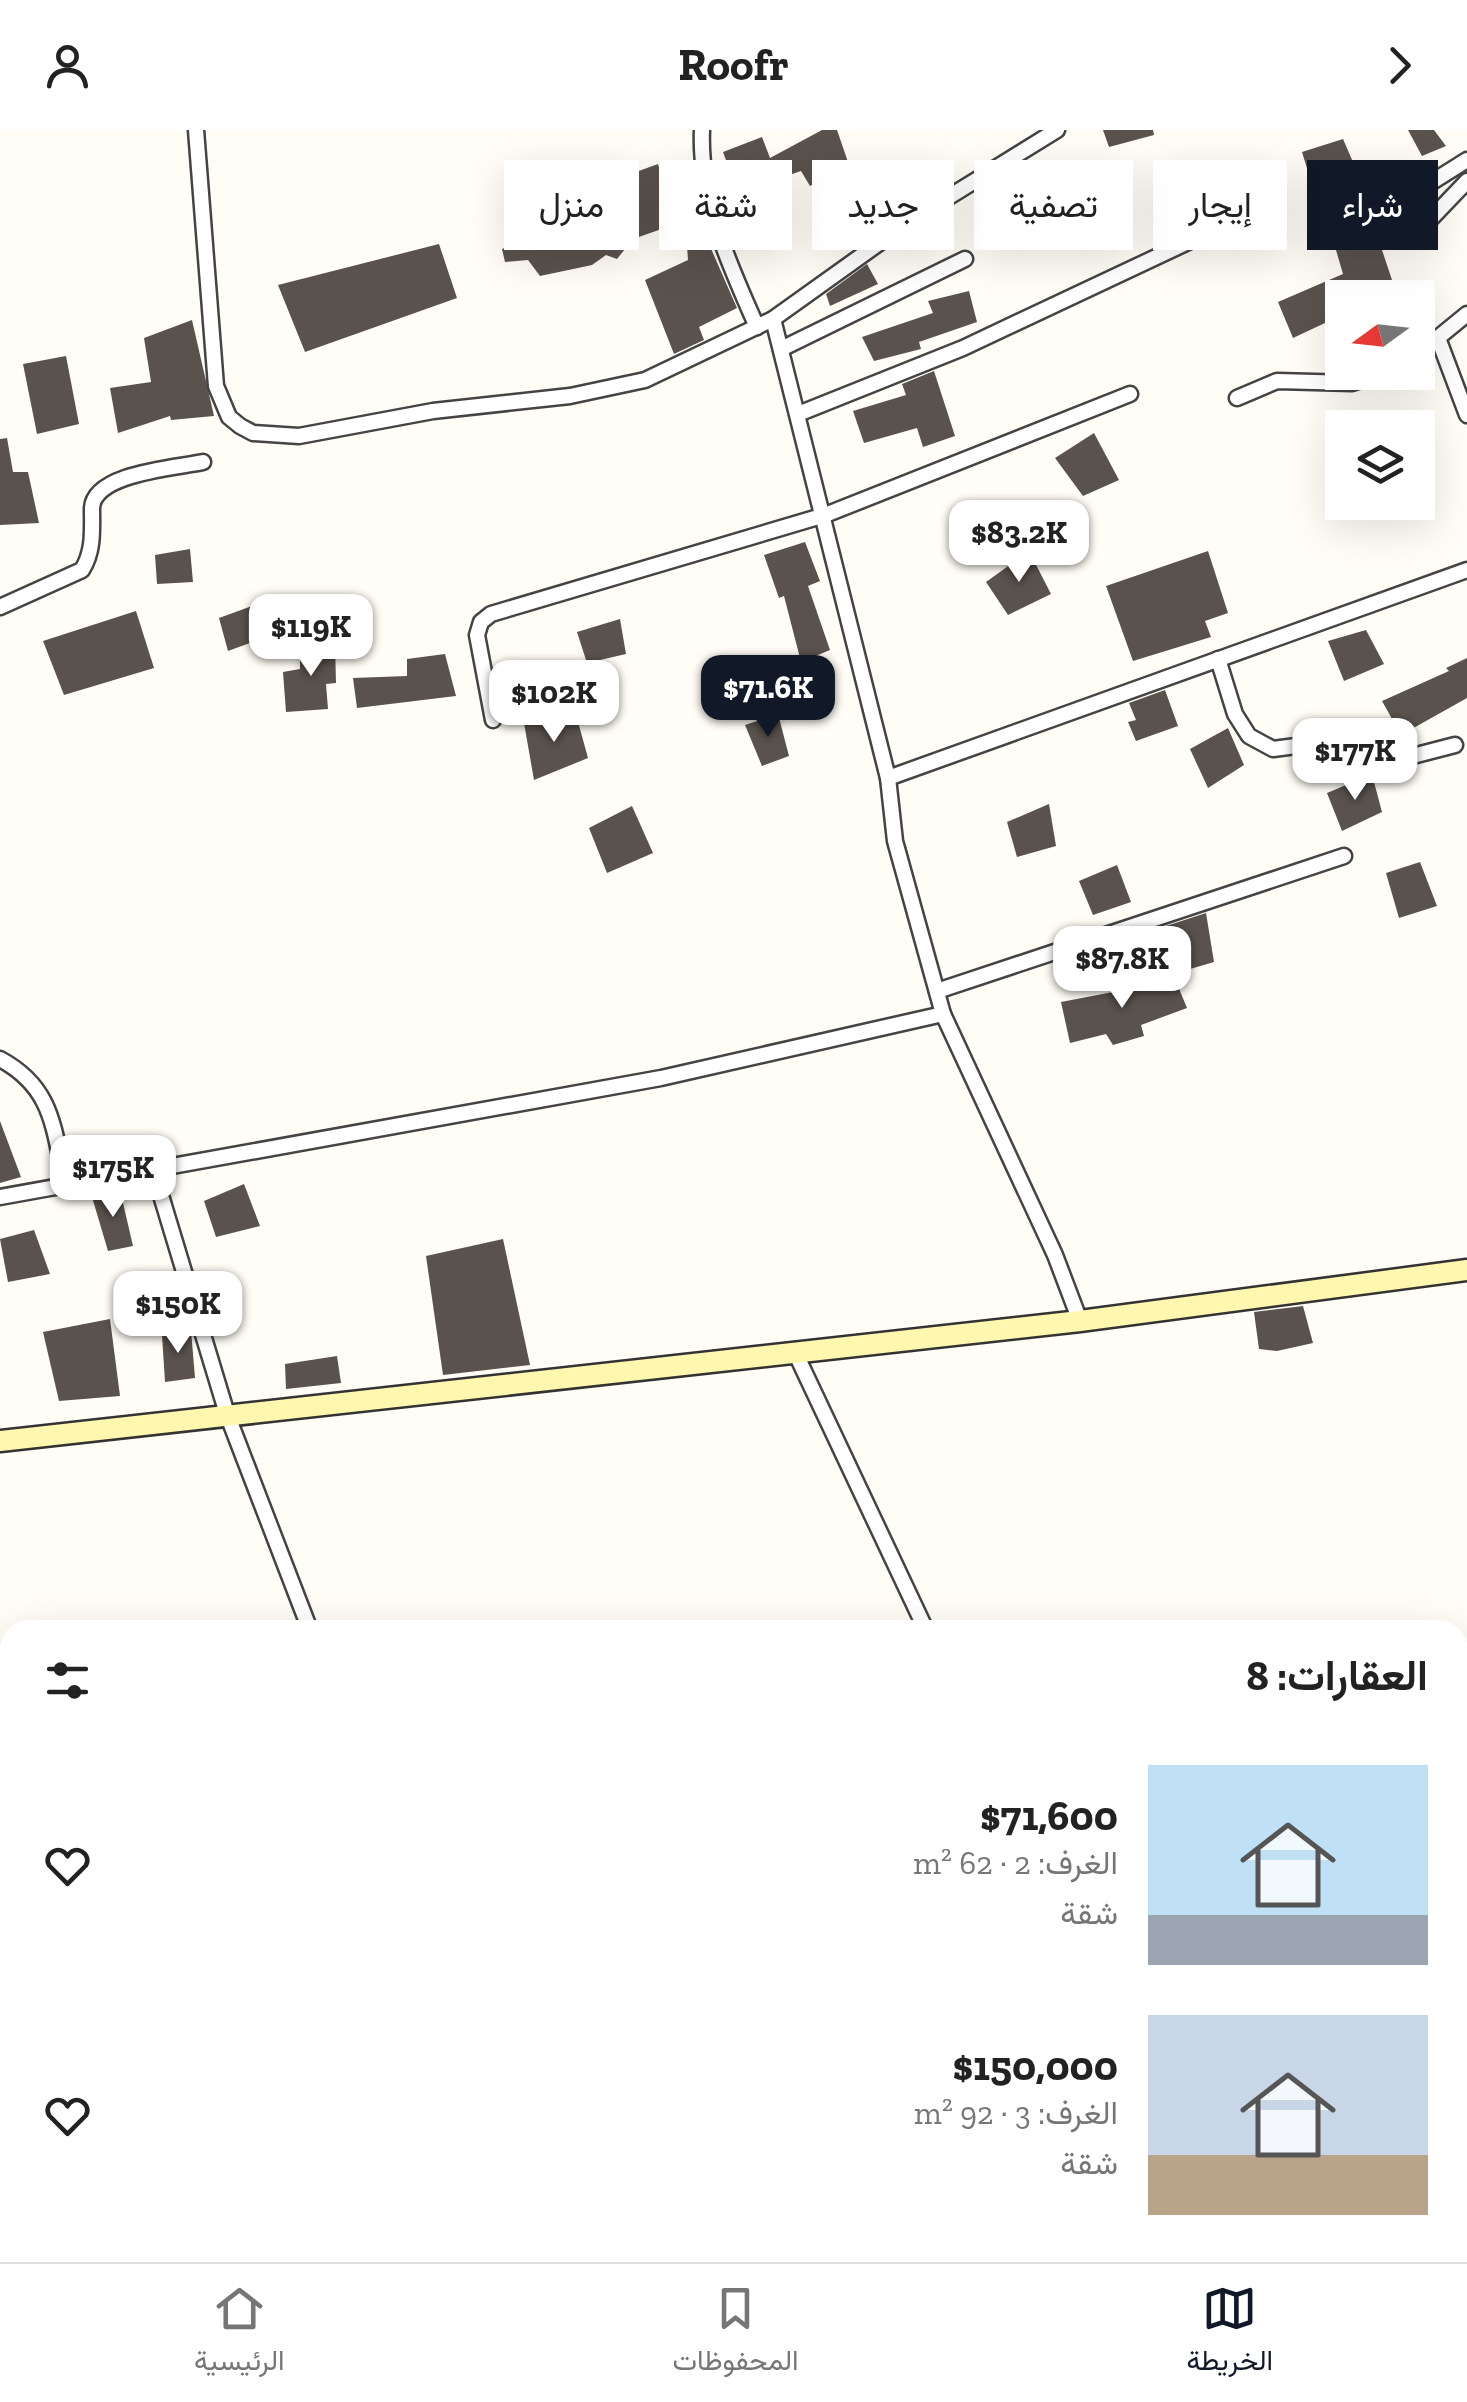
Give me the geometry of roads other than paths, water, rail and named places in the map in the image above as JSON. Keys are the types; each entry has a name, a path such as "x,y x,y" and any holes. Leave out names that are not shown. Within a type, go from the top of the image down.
{"street":[{"path":"196,130 216,386 230,417 253,433 299,436 433,411 602,391 645,380 772,320 910,221 1056,130"},
{"path":"702,130 700,165 712,210 757,327"},
{"path":"1438,178 1467,160"},
{"path":"1438,212 1467,181"},
{"path":"798,414 963,348 1171,250"},
{"path":"780,349 966,259"},
{"path":"1435,340 1467,314"},
{"path":"772,320 825,516 888,778 895,840 943,1014 1055,1255 1080,1320"},
{"path":"1438,338 1467,416"},
{"path":"1237,398 1277,382 1325,384"},
{"path":"493,720 476,635 481,622 491,614 825,516 1130,394"},
{"path":"0,607 82,570 92,542 92,501 101,489 114,480 203,462"},
{"path":"888,778 1467,570"},
{"path":"1218,659 1235,714 1249,736 1273,749 1319,743 1374,766 1455,745"},
{"path":"937,991 1344,856"},
{"path":"0,1197 642,1082 943,1014"},
{"path":"0,1059 28,1074 40,1092 66,1184"},
{"path":"153,1169 227,1414 306,1620"},
{"path":"0,1441 1080,1320 1467,1270"},
{"path":"795,1352 921,1620"}]}
